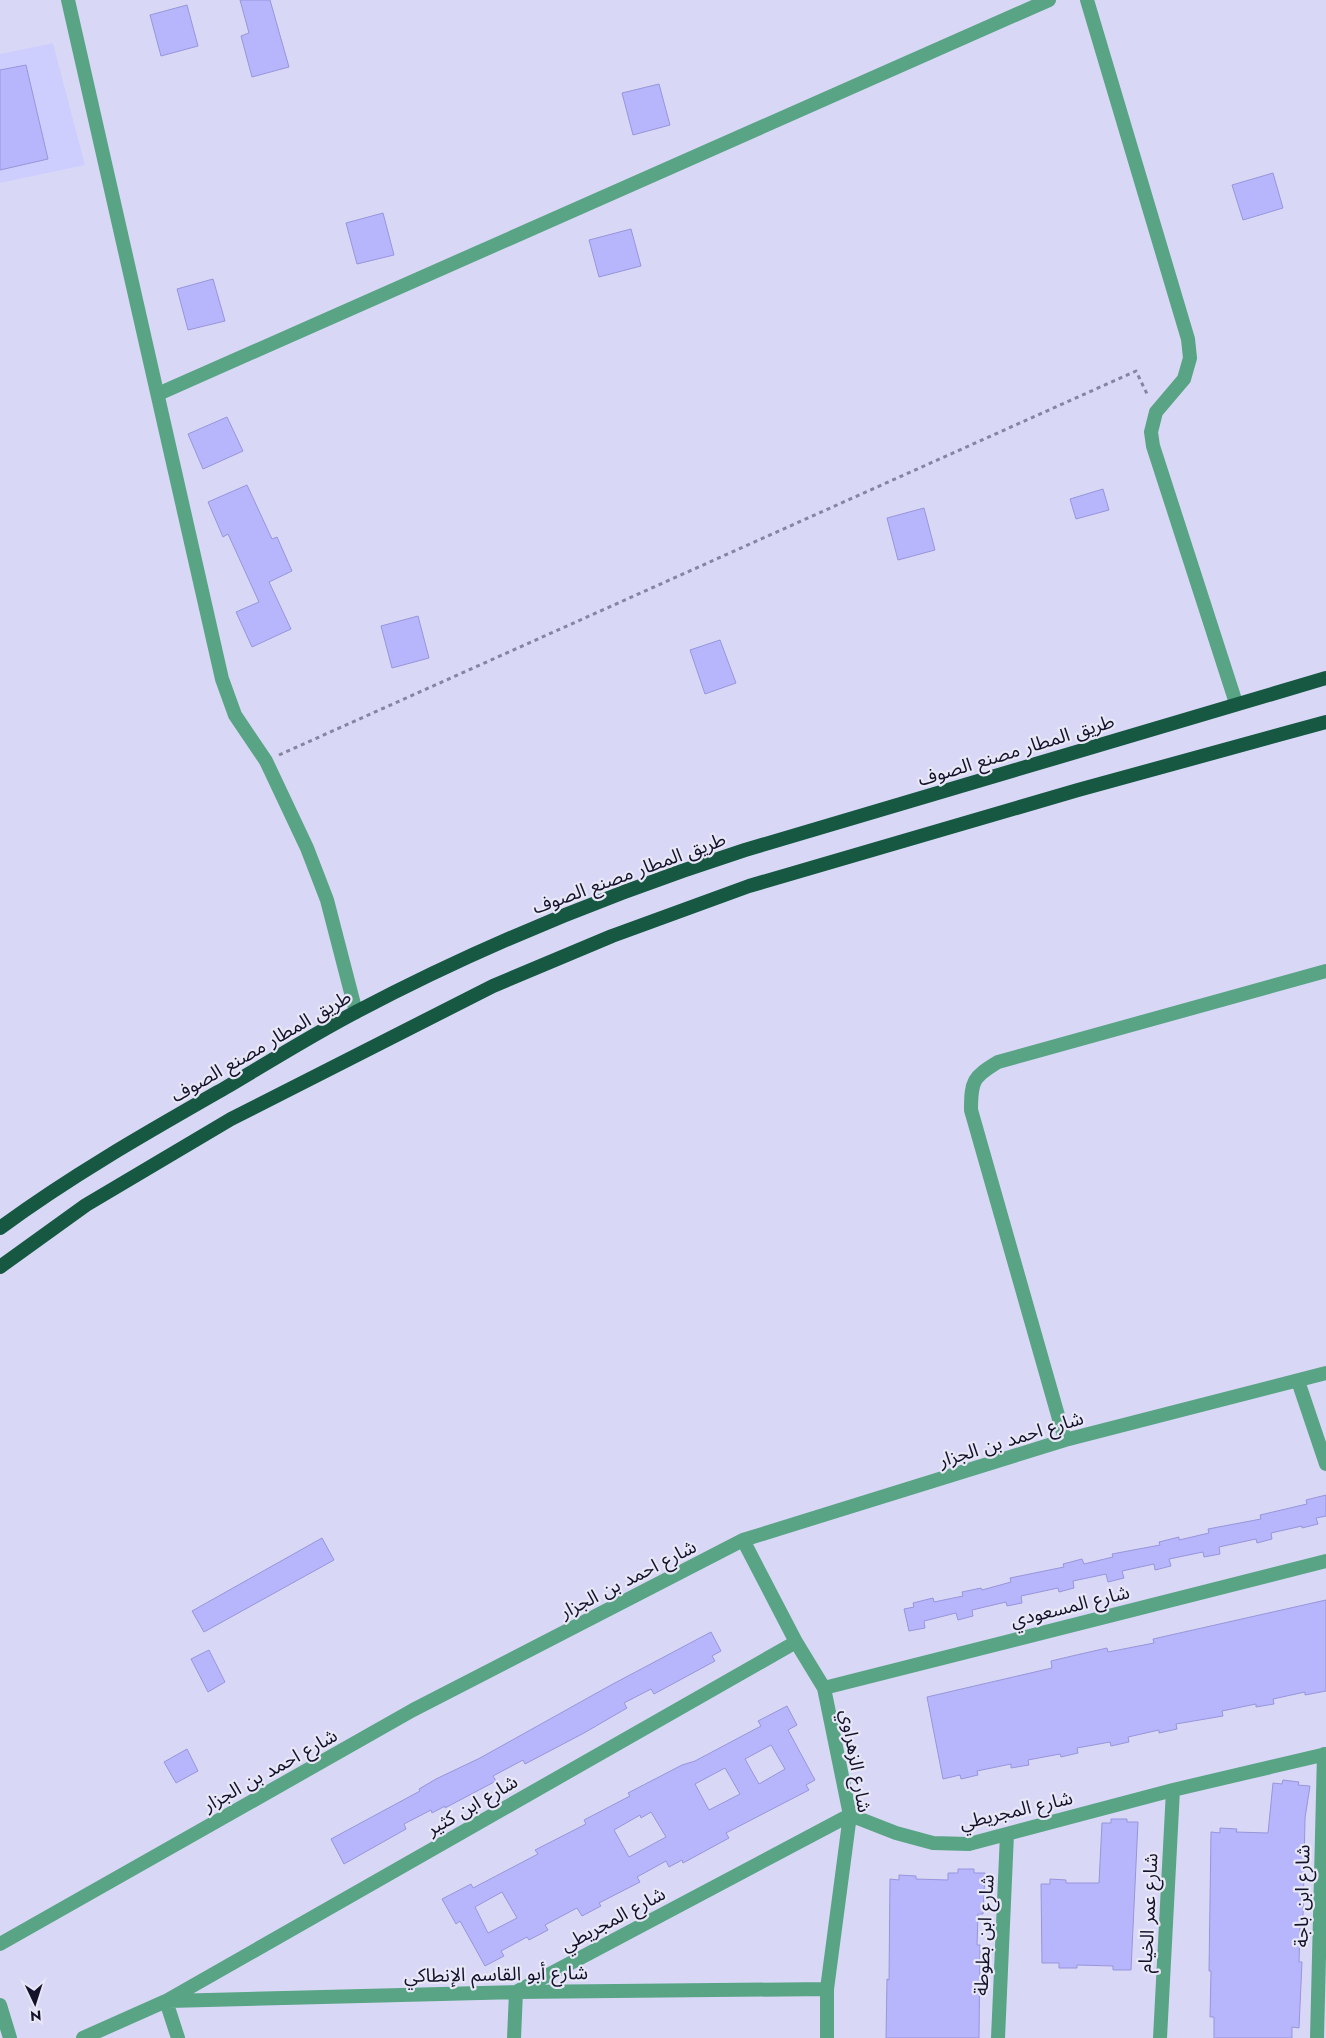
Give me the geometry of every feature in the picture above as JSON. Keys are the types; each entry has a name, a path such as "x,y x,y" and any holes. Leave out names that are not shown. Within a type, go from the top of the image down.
{"highway":[{"name":"طريق المطار مصنع الصوف","path":"0,1228 68,1180 120,1148 356,1012 516,935 685,869 1236,703 1326,678"},
{"path":"0,1268 86,1205 231,1119 493,986 612,936 749,886 1078,790 1326,722"}],"street":[{"path":"68,0 222,679 235,715 266,761 292,813 328,900 356,1012"},
{"path":"158,394 1049,0"},
{"path":"1087,0 1188,339 1190,358 1184,379 1156,412 1151,432 1153,446 1236,703"},
{"path":"1065,1440 971,1110 971,1088 974,1080 982,1072 998,1062 1325,975"},
{"name":"شارع احمد بن الجزار","path":"0,1944 413,1710 744,1540 1065,1440 1326,1373"},
{"path":"1298,1381 1326,1464"},
{"name":"شارع الزهراوي","path":"744,1540 796,1642 824,1688 850,1815 827,1989 827,2038"},
{"name":"شارع المسعودي","path":"824,1688 1326,1561"},
{"name":"شارع ابن كثير","path":"83,2038 166,2001 796,1642"},
{"name":"شارع المجريطي","path":"516,1992 850,1815 896,1833 934,1843 970,1844 1174,1790 1325,1754"},
{"name":"شارع ابن باجة","path":"1317,2038 1325,1754"},
{"name":"شارع عمر الخيام","path":"1160,2038 1174,1790"},
{"name":"شارع ابن بطوطة","path":"998,2038 1007,1834"},
{"name":"شارع أبو القاسم الإنطاكي","path":"166,2001 516,1992 827,1989"},
{"path":"514,2038 516,1992"},
{"path":"166,2001 178,2038"},
{"path":"0,2005 10,2038"}],"path":[{"path":"266,761 1136,371 1156,412"}],"shaded area":[{"path":"53,43 85,165 0,183 0,54"}],"building":[{"path":"240,0 270,0 289,67 252,77 241,36 249,33"},
{"path":"187,5 198,46 161,56 150,15"},
{"path":"26,65 48,159 0,170 0,70"},
{"path":"659,84 670,125 633,135 622,93"},
{"path":"1273,173 1283,208 1243,220 1232,185"},
{"path":"383,213 394,255 357,264 346,223"},
{"path":"631,229 641,266 599,277 589,240"},
{"path":"213,279 225,321 188,330 177,289"},
{"path":"227,417 243,451 203,469 188,434"},
{"path":"247,485 272,539 277,537 292,571 269,582 291,629 252,647 236,612 259,602 228,534 223,537 208,502"},
{"path":"1103,489 1109,510 1076,519 1070,499"},
{"path":"924,508 935,550 898,560 887,518"},
{"path":"418,616 429,658 392,668 381,626"},
{"path":"720,640 736,683 705,694 690,650"},
{"path":"1326,1495 1326,1516 1316,1518 1318,1524 1271,1533 1272,1539 1257,1543 1256,1539 1219,1547 1220,1554 1204,1557 1203,1552 1169,1559 1171,1566 1155,1570 1154,1564 1122,1571 1124,1578 1108,1582 1106,1574 1073,1581 1074,1588 1059,1592 1058,1588 1021,1596 1022,1603 1007,1606 1006,1602 972,1610 973,1616 958,1620 956,1613 924,1621 925,1628 909,1631 904,1609 914,1607 913,1603 933,1598 934,1602 963,1596 962,1592 981,1588 982,1590 1011,1582 1010,1578 1064,1567 1063,1564 1082,1559 1084,1564 1113,1557 1112,1554 1160,1545 1159,1542 1179,1537 1179,1540 1209,1533 1208,1529 1261,1519 1260,1515 1307,1504 1306,1500"},
{"path":"322,1538 334,1560 204,1632 192,1611"},
{"path":"1326,1600 1326,1691 1305,1695 1305,1692 1273,1699 1274,1704 1256,1707 1256,1704 1222,1711 1223,1716 1176,1724 1177,1729 1159,1733 1159,1730 1128,1737 1129,1742 1111,1746 1110,1742 1077,1748 1078,1753 1061,1757 1060,1754 1028,1760 1029,1765 1011,1768 1011,1764 977,1771 978,1775 961,1779 960,1775 943,1779 927,1697 1052,1668 1051,1661 1107,1648 1108,1652 1154,1643 1153,1639"},
{"path":"711,1632 721,1651 712,1656 715,1661 654,1694 651,1689 624,1703 627,1708 584,1733 525,1764 523,1760 493,1776 496,1781 445,1808 445,1806 432,1813 431,1810 404,1824 406,1829 344,1864 331,1839 420,1791 419,1789 436,1779 480,1758"},
{"path":"209,1650 225,1682 208,1692 191,1659"},
{"path":"787,1706 797,1725 788,1730 815,1780 806,1785 809,1790 726,1833 729,1838 683,1863 682,1860 669,1867 666,1861 637,1877 640,1882 599,1903 601,1906 582,1916 577,1908 545,1925 548,1930 529,1940 527,1937 501,1951 504,1956 485,1966 460,1921 456,1924 442,1899 471,1884 473,1888 538,1854 535,1850 586,1824 584,1820 630,1796 628,1793 682,1765 695,1761 761,1726 758,1721","holes":["771,1745 785,1769 759,1784 745,1759","725,1768 740,1794 709,1810 695,1784","651,1812 666,1837 629,1857 614,1830 640,1815 641,1818","502,1892 517,1918 488,1933 475,1907"]},
{"path":"187,1749 198,1771 176,1783 164,1762"},
{"path":"1283,1780 1299,1782 1298,1785 1310,1786 1305,1818 1303,1919 1300,1928 1299,1962 1302,1962 1299,2028 1292,2027 1292,2038 1214,2038 1214,2017 1210,2017 1211,1971 1209,1971 1211,1832 1220,1833 1220,1828 1237,1829 1236,1832 1268,1833 1273,1783 1282,1784"},
{"path":"1111,1819 1127,1819 1127,1822 1138,1822 1131,1970 1113,1970 1113,1966 1077,1965 1077,1968 1059,1968 1059,1963 1042,1963 1041,1884 1050,1884 1050,1879 1066,1880 1066,1883 1099,1883 1102,1823 1111,1823"},
{"path":"958,1869 974,1869 974,1873 985,1873 983,1914 978,1914 977,1945 980,1945 979,2038 886,2038 887,1979 889,1980 890,1879 899,1880 899,1875 916,1876 916,1879 948,1880 948,1873 958,1873"}]}
